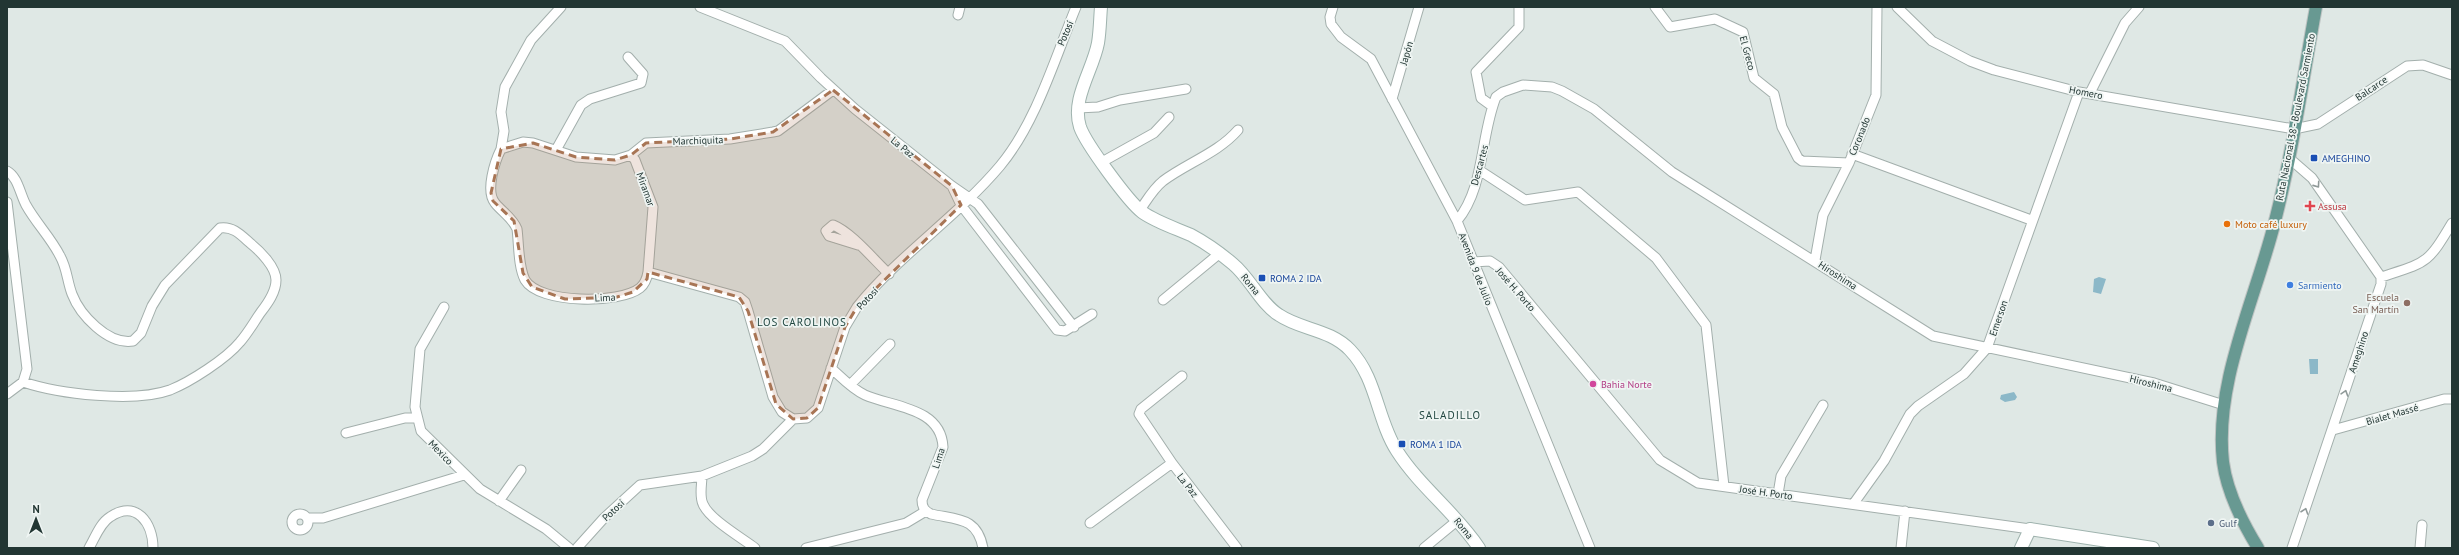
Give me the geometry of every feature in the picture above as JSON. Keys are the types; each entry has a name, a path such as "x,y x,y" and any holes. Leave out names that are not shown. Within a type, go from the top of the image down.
{"main road":[{"name":"Roma","path":"1101,7 1098,43 1078,108 1078,118 1082,133 1102,162 1140,210 1152,218 1202,241 1220,253 1246,275 1279,316 1326,334 1349,349 1358,359 1371,385 1385,428 1396,450 1412,472 1458,520 1479,548"},
{"name":"Ruta Nacional 38 - Boulevard Sarmiento","path":"2258,548 2248,532 2233,499 2223,463 2224,406 2234,361 2273,228 2289,158 2316,7"},
{"path":"2021,548 2030,529"},
{"name":"José H. Porto","path":"2030,529 2153,548"},
{"path":"2248,532 2251,548"}],"street":[{"name":"Lima","path":"561,7 531,40 505,87 501,112 504,131 501,149 496,162 491,194 493,201 514,221 523,273 532,287 544,294 565,299 617,297 640,288 647,279 648,272"},
{"name":"La Paz","path":"700,7 785,41 833,90 952,186 970,197 978,204 1074,327"},
{"name":"Potosí","path":"577,548 604,518 640,485 702,476 752,456 763,449 793,420 807,418 818,408 849,319 862,301 970,197 999,166 1020,137 1036,103 1076,7"},
{"name":"Japón","path":"1392,100 1419,7"},
{"path":"1492,106 1481,98 1476,72 1520,27 1519,7"},
{"name":"El Greco","path":"1655,7 1670,27 1715,19 1743,32 1754,78 1774,94 1782,127 1798,158 1802,161 1851,158 2032,220"},
{"name":"Coronado","path":"1815,260 1824,215 1851,158 1877,86 1877,7"},
{"name":"Homero","path":"1897,7 1932,41 1970,61 1994,70 2079,92 2294,128"},
{"path":"2090,93 2125,23 2139,7"},
{"name":"Avenida 9 de Julio","path":"1332,10 1331,24 1336,31 1371,59 1457,221 1590,548"},
{"path":"501,149 523,142 533,142 556,150 581,105 590,99 641,83 643,74 628,57"},
{"name":"Balcarce","path":"2294,128 2318,124 2407,66 2423,65 2452,75"},
{"name":"Hiroshima","path":"1492,106 1496,97 1503,92 1523,85 1552,87 1562,91 1604,117 1672,172 1815,260 1921,330 1933,336 2154,383 2224,406"},
{"path":"1078,108 1098,107 1120,100 1186,89"},
{"name":"Marchiquita","path":"556,150 582,158 615,160 630,155 646,143 730,139 778,131 833,90"},
{"name":"Emerson","path":"1854,503 1884,461 1910,414 1918,406 1964,374 1987,348 2079,92"},
{"name":"Descartes","path":"1457,221 1464,213 1479,170 1492,106"},
{"path":"1102,162 1154,133 1169,117"},
{"path":"1140,210 1151,193 1163,182 1229,141 1238,130"},
{"name":"Miramar","path":"630,155 635,160 653,207 648,272"},
{"path":"2289,158 2312,178 2381,277 2424,262 2431,256 2452,223"},
{"path":"1479,170 1525,200 1578,192 1656,258 1708,330 1724,486"},
{"path":"7,171 16,180 31,214 60,254 72,293 80,310 104,333 119,341 133,341 141,333 152,306 161,291 220,228 231,228 255,247 275,273 276,280 272,296 240,343 229,353 170,390 141,396 96,394 40,388 23,382"},
{"path":"952,186 961,205 1057,330 1065,332 1092,314"},
{"path":"7,202 12,229 16,286 27,357 27,369 23,382 7,394"},
{"path":"858,245 889,274"},
{"path":"1163,300 1220,253"},
{"name":"José H. Porto","path":"1473,262 1490,261 1499,268 1660,460 1698,483 1854,503 2030,529"},
{"path":"648,272 733,294 745,302 773,397 782,412 793,420"},
{"name":"Ameghino","path":"2292,548 2381,284 2381,277"},
{"name":"Mexico","path":"444,307 420,349 415,397 417,418 421,430 464,475 480,489 546,529 568,548"},
{"path":"850,385 890,344"},
{"name":"Lima","path":"831,368 850,385 866,395 915,411 929,420 939,432 943,446 922,500 926,512"},
{"path":"1172,463 1139,414 1141,409 1182,376"},
{"name":"Bialet Massé","path":"2332,430 2444,399 2452,399"},
{"path":"1778,494 1780,476 1823,406"},
{"path":"346,433 405,418 417,418"},
{"name":"La Paz","path":"1090,523 1172,463 1237,548"},
{"path":"499,501 521,470"},
{"path":"307,518 323,518 464,475"},
{"path":"702,476 702,499 706,508 715,518 755,548"},
{"path":"89,548 109,517 118,512 127,511 136,513 150,527 153,548"},
{"path":"1901,548 1906,511"},
{"path":"806,548 906,523 926,512 973,525 981,535 983,548"},
{"path":"1424,548 1458,520"},
{"path":"2420,548 2422,525"}],"highlighted area":[{"path":"833,90 952,186 961,205 857,307 845,327 818,408 807,418 793,419 776,404 748,311 739,297 648,272 647,279 633,292 617,297 565,299 532,287 523,273 514,221 493,201 491,193 501,149 533,143 576,157 615,160 631,155 646,143 730,139 773,132"}],"water":[{"path":"2099,277 2106,279 2101,294 2093,292 2094,279"},
{"path":"2309,359 2318,359 2318,374 2310,374"},
{"path":"2014,392 2017,397 2015,400 2005,402 2000,399 2001,395"}],"place":[{"name":"AMEGHINO","path":"2314,158"},
{"name":"Assusa","path":"2310,206"},
{"name":"Moto café luxury","path":"2227,224"},
{"name":"ROMA 2 IDA","path":"1262,278"},
{"name":"Sarmiento","path":"2290,285"},
{"name":"Escuela San Martín","path":"2407,303"},
{"name":"Bahia Norte","path":"1593,384"},
{"name":"ROMA 1 IDA","path":"1402,444"},
{"name":"Gulf","path":"2211,523"}],"district":[{"name":"LOS CAROLINOS","path":"802,322"},
{"name":"SALADILLO","path":"1450,415"}]}
